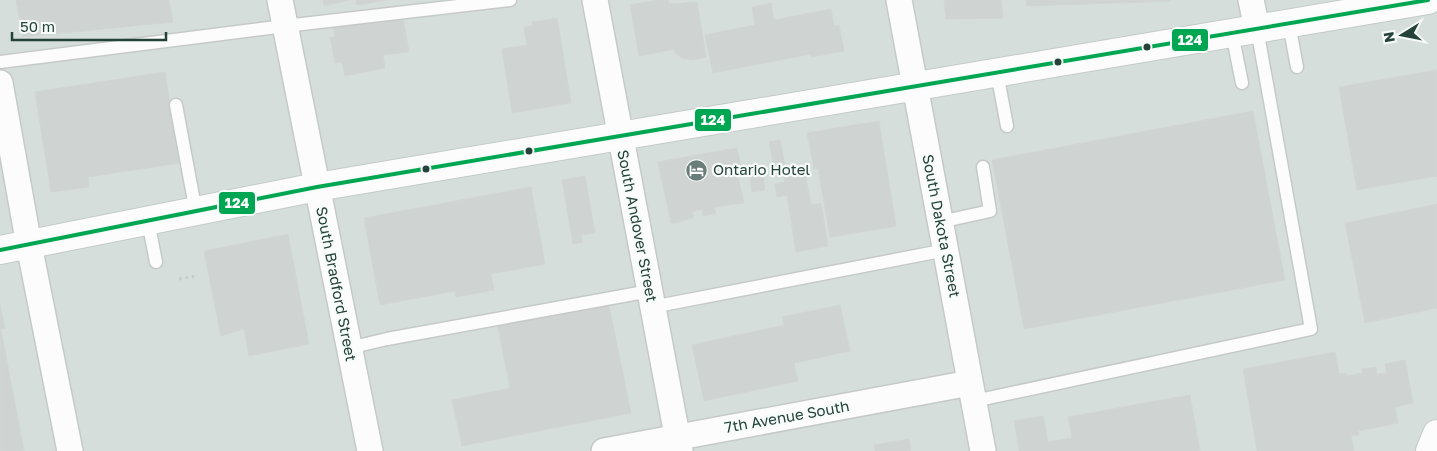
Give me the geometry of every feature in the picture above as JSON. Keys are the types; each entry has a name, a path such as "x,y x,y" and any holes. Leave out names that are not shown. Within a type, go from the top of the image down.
{"main road":[{"path":"0,250 317,188 1428,0"},
{"path":"1430,451 1437,434"}],"street":[{"name":"South Bradford Street","path":"280,0 370,451"},
{"name":"South Andover Street","path":"595,0 678,444"},
{"name":"South Dakota Street","path":"899,0 983,451"},
{"path":"1245,31 1251,0"},
{"path":"0,83 7,163 29,245 70,451"},
{"name":"7th Avenue South","path":"604,451 678,444 972,392"}],"lane":[{"path":"0,62 510,0"},
{"path":"1289,24 1297,67"},
{"path":"1242,83 1245,31"},
{"path":"972,392 1311,329 1245,31"},
{"path":"997,72 1007,126"},
{"path":"176,106 196,212"},
{"path":"940,222 990,211 983,167"},
{"path":"148,221 156,262"},
{"path":"349,348 387,339 651,299 946,250"}],"path":[{"path":"179,279 196,276"}],"shaded area":[{"path":"0,0 1437,0 1437,451 0,451"}],"building":[{"path":"16,0 169,0 173,22 23,37"},
{"path":"323,0 350,0 324,6"},
{"path":"356,0 387,0 357,5"},
{"path":"668,0 669,4 697,2 706,57 693,60 682,58 675,53 674,49 639,56 630,5"},
{"path":"944,0 1001,0 1003,18 946,19"},
{"path":"1026,0 1115,0 1115,3 1027,6"},
{"path":"1115,0 1171,0 1171,1 1115,3"},
{"path":"771,3 774,20 831,9 834,26 839,25 844,51 811,57 811,54 713,73 705,35 755,25 752,7"},
{"path":"403,18 409,52 383,55 385,68 345,76 342,62 335,63 330,37 335,37 333,28 364,22"},
{"path":"557,18 571,103 512,113 502,49 527,45 524,27 533,26 532,22"},
{"path":"1437,70 1437,176 1357,190 1339,87"},
{"path":"165,72 179,163 88,177 89,187 51,192 35,92"},
{"path":"1253,111 1285,280 1024,329 992,160"},
{"path":"879,121 896,226 830,237 818,168 814,169 807,133"},
{"path":"780,140 787,175 776,177 769,142"},
{"path":"737,148 741,166 736,167 744,203 714,207 716,213 703,216 702,209 692,212 694,217 677,223 671,223 658,162"},
{"path":"762,167 765,190 752,192 749,169"},
{"path":"805,173 811,205 821,203 828,246 796,252 787,195 777,197 775,184 785,182 784,176"},
{"path":"585,176 595,233 581,235 582,242 573,244 562,180"},
{"path":"531,187 545,264 491,274 494,290 456,297 455,291 380,305 364,218"},
{"path":"1437,204 1437,308 1365,323 1345,223"},
{"path":"288,234 309,344 249,356 244,329 221,336 204,251"},
{"path":"608,301 631,413 462,446 452,400 510,388 497,323"},
{"path":"0,304 5,328 1,329 24,451 0,451"},
{"path":"840,305 850,351 794,363 798,381 704,401 692,345 784,325 782,317"},
{"path":"1335,352 1339,374 1346,373 1347,376 1363,373 1362,369 1376,367 1377,374 1387,373 1385,364 1405,360 1413,403 1395,407 1398,423 1358,431 1359,435 1351,436 1354,451 1257,451 1243,369"},
{"path":"1190,395 1200,451 1019,451 1014,421 1043,416 1048,442 1072,438 1068,417"},
{"path":"909,439 911,451 875,451 874,445"}],"transit line":[{"name":"124","path":"0,250 317,187 1428,0"}],"place":[{"name":"Ontario Hotel","path":"697,170"}]}
